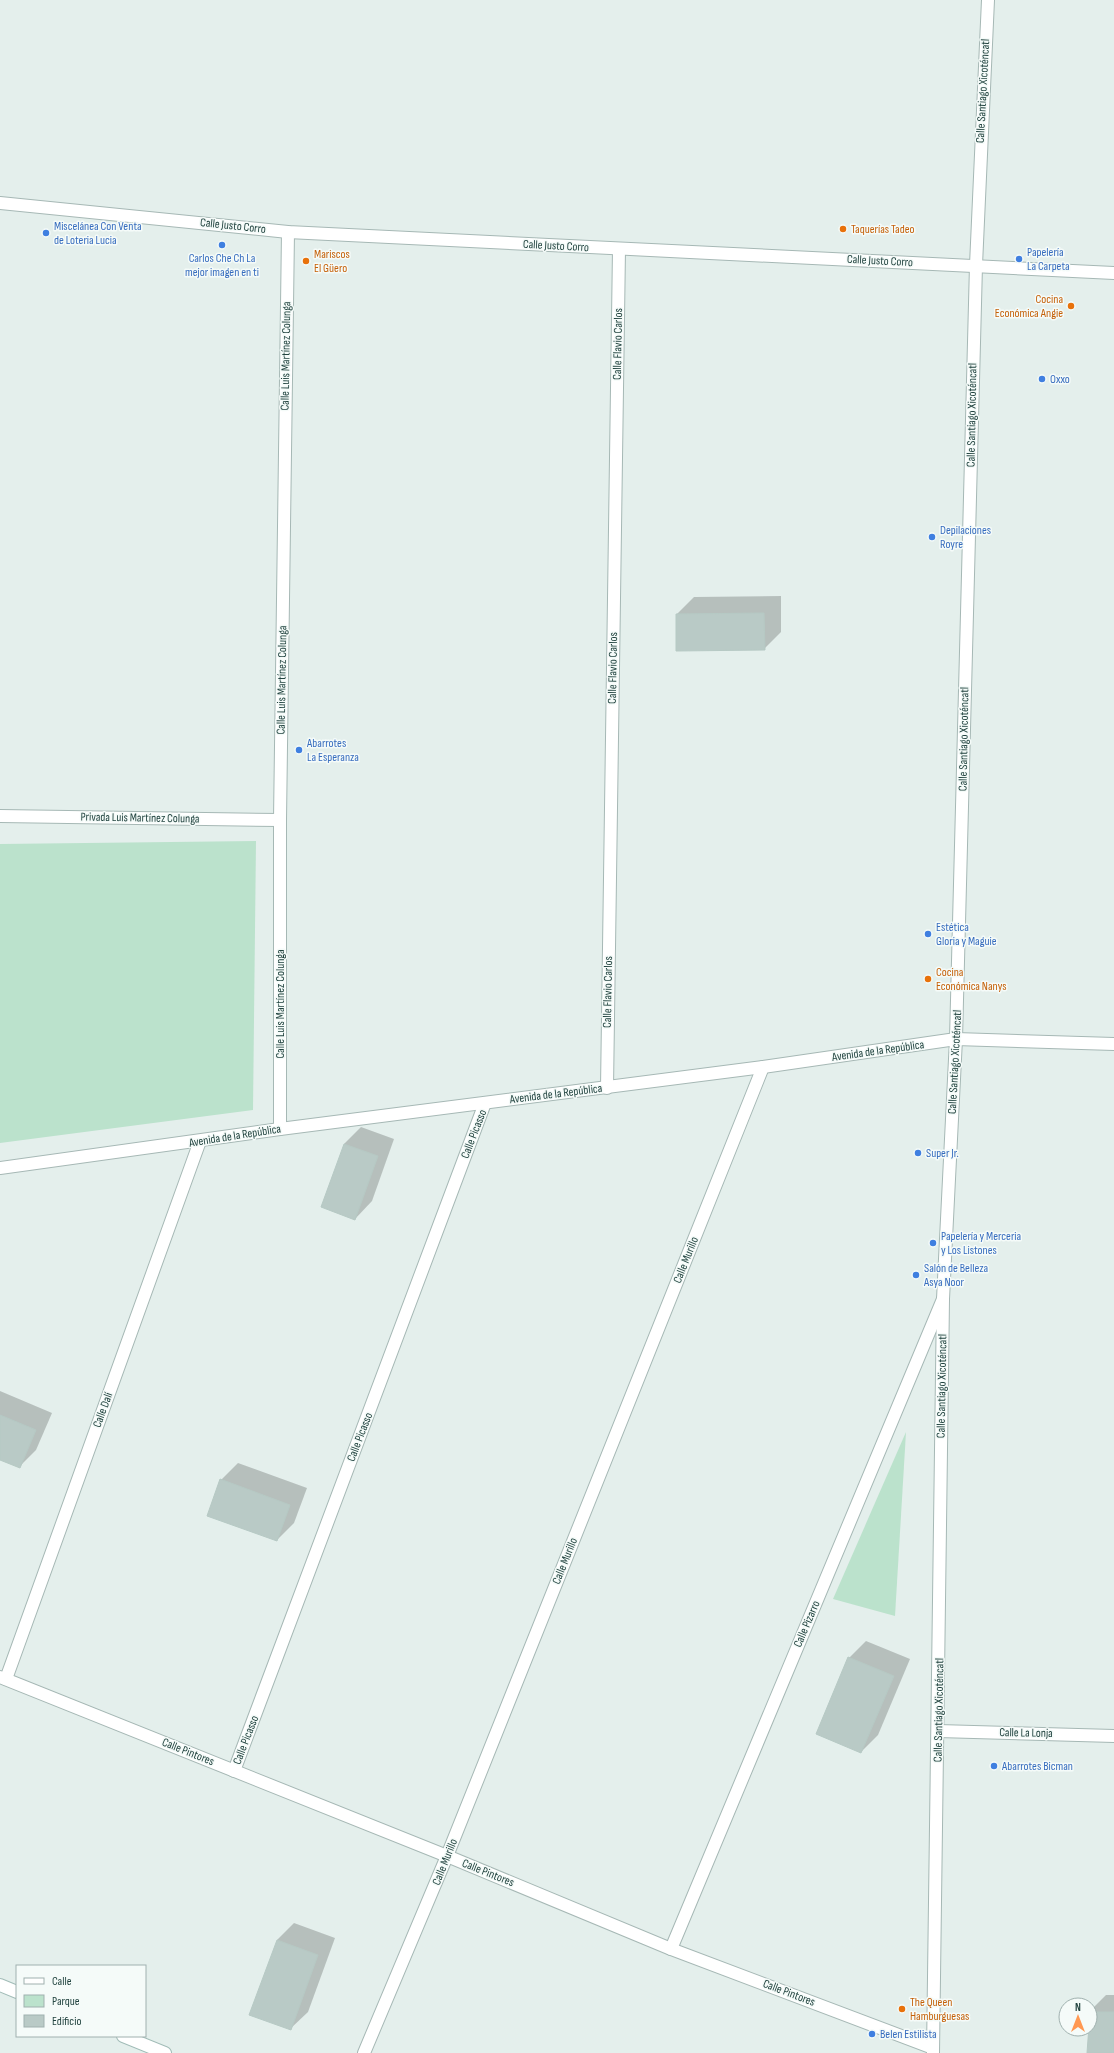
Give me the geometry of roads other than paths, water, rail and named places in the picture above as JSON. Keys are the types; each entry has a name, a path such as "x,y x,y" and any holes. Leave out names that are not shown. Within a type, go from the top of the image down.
{"street":[{"name":"Calle Santiago Xicoténcatl","path":"933,2051 943,1299 956,1039 976,265 988,0"},
{"name":"Calle Justo Corro","path":"0,203 288,232 1114,273"},
{"name":"Calle Luis Martínez Colunga","path":"280,1129 280,820 288,232"},
{"name":"Calle Flavio Carlos","path":"607,1088 619,249"},
{"name":"Privada Luis Martínez Colunga","path":"0,816 280,820"},
{"name":"Avenida de la República","path":"0,1168 280,1129 763,1068 956,1039 1114,1044"},
{"name":"Calle Murillo","path":"364,2053 447,1856 763,1068"},
{"name":"Calle Picasso","path":"234,1771 485,1103"},
{"name":"Calle Dalí","path":"3,1678 200,1141"},
{"name":"Calle Pizarro","path":"671,1949 943,1299"},
{"name":"Calle Pintores","path":"3,1678 447,1856 671,1949 933,2051"},
{"name":"Calle La Lonja","path":"938,1731 1114,1736"},
{"path":"0,1985 16,1992"},
{"path":"125,2037 165,2053"}],"place":[{"name":"Taquerías Tadeo","path":"843,229"},
{"name":"Miscelánea Con Venta de Loteria Lucia","path":"46,233"},
{"name":"Carlos Che Ch La mejor imagen en ti","path":"222,245"},
{"name":"Papelería La Carpeta","path":"1019,259"},
{"name":"Mariscos El Güero","path":"306,261"},
{"name":"Cocina Económica Angie","path":"1071,306"},
{"name":"Oxxo","path":"1042,379"},
{"name":"Depilaciones Royre","path":"932,537"},
{"name":"Abarrotes La Esperanza","path":"299,750"},
{"name":"Estética Gloria y Maguie","path":"928,934"},
{"name":"Cocina Económica Nanys","path":"928,979"},
{"name":"Super Jr.","path":"918,1153"},
{"name":"Papelería y Merceria y Los Listones","path":"933,1243"},
{"name":"Salón de Belleza Asya Noor","path":"916,1275"},
{"name":"Abarrotes Bicman","path":"994,1766"},
{"name":"The Queen Hamburguesas","path":"902,2009"},
{"name":"Belen Estilista","path":"872,2034"}]}
